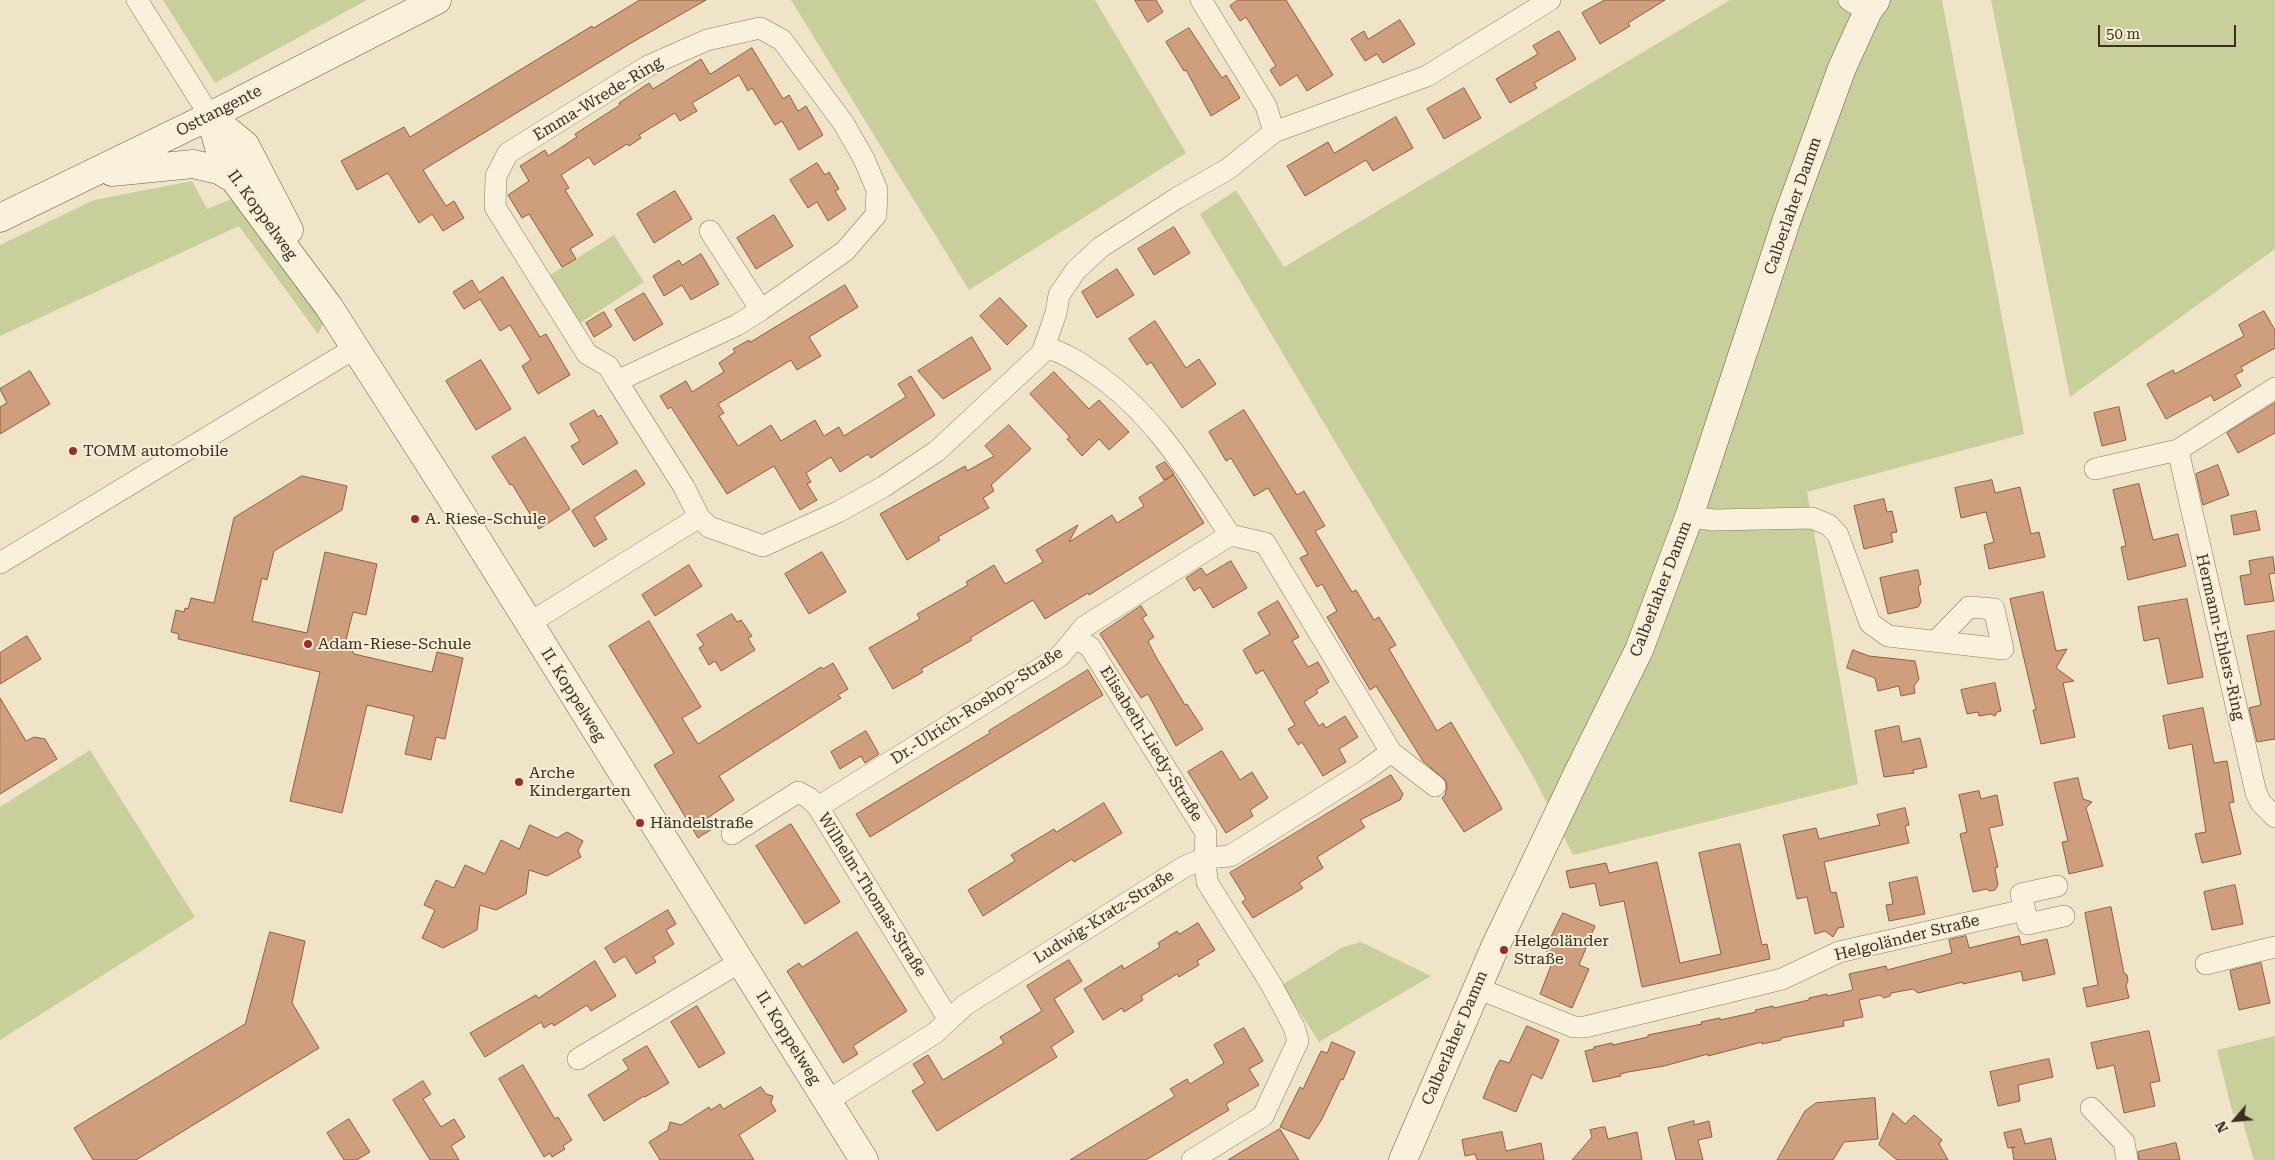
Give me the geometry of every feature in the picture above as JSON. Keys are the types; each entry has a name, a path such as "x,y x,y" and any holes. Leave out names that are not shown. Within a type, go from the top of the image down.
{"street":[{"name":"II. Koppelweg","path":"137,0 210,116 222,158 234,179 329,307 450,496 528,624 864,1160"},
{"name":"Osttangente","path":"0,218 95,174 437,0"},
{"path":"1201,0 1266,106 1274,132"},
{"path":"528,624 699,517 709,527 763,546 838,512 883,487 937,451 1042,353 1056,314 1060,295 1076,270 1101,248 1177,198 1228,169 1274,132 1427,76 1550,0"},
{"name":"Calberlaher Damm","path":"1403,1160 1477,988 1573,782 1639,650 1689,517 1787,219 1864,4"},
{"name":"Emma-Wrede-Ring","path":"618,381 737,325 761,310 845,251 876,215 877,190 864,159 844,124 782,40 760,28 707,40 648,66 508,153 496,176 495,207 587,354 608,366 618,381 684,487 699,517"},
{"name":"II. Koppelweg","path":"244,144 247,97"},
{"name":"II. Koppelweg","path":"210,116 244,144 329,307"},
{"path":"95,174 193,164 219,170 234,179"},
{"path":"710,231 761,310"},
{"path":"1045,347 1067,354 1118,390 1151,422 1168,442 1230,534 1265,542 1390,752 1435,786"},
{"path":"0,563 355,348"},
{"path":"2095,469 2178,450 2275,388"},
{"name":"Hermann-Ehlers-Ring","path":"2178,450 2256,793 2261,803 2275,817"},
{"path":"1689,517 1714,520 1812,518 1829,525 1838,536 1870,623 1888,636 1936,641"},
{"name":"Dr.-Ulrich-Roshop-Straße","path":"818,807 1060,656 1084,627 1230,534"},
{"name":"Elisabeth-Liedy-Straße","path":"1076,638 1090,647 1206,832 1205,858 1207,882 1271,984 1294,1027 1298,1041 1263,1116 1192,1160"},
{"name":"Ludwig-Kratz-Straße","path":"827,1101 934,1033 965,1005 1184,867 1205,858 1230,856 1366,771 1390,752"},
{"name":"Wilhelm-Thomas-Straße","path":"732,834 798,792 809,798 818,807 950,1020"},
{"path":"2057,886 2021,894 2024,910 2028,924 2064,916"},
{"name":"Helgoländer Straße","path":"1477,988 1574,1027 1586,1027 1782,979 1839,952 2024,910"},
{"path":"2206,964 2275,947"},
{"path":"578,1060 740,962"},
{"path":"2090,1108 2124,1142 2127,1160"}],"green space":[{"path":"163,0 367,0 215,83"},
{"path":"791,0 1095,0 1186,153 969,290"},
{"path":"1730,0 1942,0 2024,434 1807,492 1858,784 1573,855 1531,772 1200,214 1236,190 1284,267"},
{"path":"1991,0 2275,0 2275,249 2070,397"},
{"path":"192,181 207,209 236,197 324,322 318,334 239,226 0,336 0,245 94,200"},
{"path":"614,235 644,282 577,325 547,277"},
{"path":"90,750 195,917 0,1040 0,807"},
{"path":"1361,942 1431,976 1319,1042 1282,985 1343,947"},
{"path":"2275,1036 2275,1160 2254,1160 2240,1113 2233,1115 2217,1050"}],"building":[{"path":"640,0 706,0 631,43 423,170 446,206 454,201 464,218 443,231 432,214 419,223 388,173 357,190 341,161 404,127 410,137 592,26 593,28"},
{"path":"1135,0 1156,0 1163,12 1148,22"},
{"path":"1238,0 1286,0 1333,75 1307,91 1297,75 1280,86 1270,70 1276,66 1246,17 1240,21 1230,6"},
{"path":"1605,0 1665,0 1628,23 1630,26 1600,44 1582,13"},
{"path":"1400,20 1415,44 1383,63 1377,54 1365,61 1351,39 1364,31 1368,39"},
{"path":"1189,28 1222,78 1226,75 1240,98 1211,116 1186,70 1184,71 1166,42"},
{"path":"1559,31 1576,59 1534,83 1537,88 1510,103 1496,79 1538,54 1533,46"},
{"path":"752,48 783,99 789,95 798,111 806,106 823,135 799,150 782,121 775,125 752,88 748,91 739,75 692,103 697,111 680,121 675,113 639,135 641,138 629,146 627,144 594,165 589,157 561,175 569,188 565,190 593,235 570,249 576,259 562,267 529,214 522,218 508,195 529,181 520,166 545,150 548,156 577,137 575,134 620,105 619,103 649,83 653,89 701,59 710,74"},
{"path":"1464,88 1481,118 1444,139 1427,109"},
{"path":"1396,117 1413,148 1373,171 1366,160 1305,196 1287,166 1328,142 1334,153"},
{"path":"817,163 825,175 829,172 839,189 835,191 846,209 828,221 817,202 808,208 790,180"},
{"path":"675,191 692,219 654,243 637,214"},
{"path":"774,215 793,246 756,269 737,238"},
{"path":"1174,227 1190,253 1154,275 1138,249"},
{"path":"701,254 719,284 691,300 682,285 664,296 653,276 679,260 682,265"},
{"path":"1117,269 1134,295 1097,318 1082,292"},
{"path":"503,277 540,337 546,334 570,375 538,394 522,366 531,360 510,325 500,331 480,299 464,309 453,292 472,280 479,292"},
{"path":"845,285 858,307 809,337 821,356 797,370 791,360 718,404 724,413 719,416 738,446 771,425 781,441 815,420 824,436 839,427 844,436 906,397 898,384 911,376 935,415 871,458 868,454 840,472 831,457 806,473 811,482 807,484 817,500 800,510 774,466 727,494 671,407 668,409 660,396 686,381 692,392 724,372 719,363 735,352 733,349 749,340 750,342"},
{"path":"644,293 663,324 634,341 615,310"},
{"path":"1000,298 1027,326 1007,345 980,316"},
{"path":"2264,311 2275,330 2275,348 2241,367 2243,371 2235,375 2241,386 2214,401 2211,395 2166,419 2147,384 2173,370 2175,374 2244,336 2239,325"},
{"path":"604,312 612,326 594,337 586,323"},
{"path":"1155,321 1186,368 1199,359 1216,384 1182,408 1151,362 1147,365 1129,339"},
{"path":"972,337 991,369 943,399 918,371"},
{"path":"481,360 511,409 476,430 446,381"},
{"path":"30,371 50,404 0,434 0,407 7,403 0,389"},
{"path":"1054,372 1089,409 1099,400 1129,432 1109,450 1099,439 1082,456 1067,439 1070,437 1030,394"},
{"path":"2275,403 2275,433 2238,453 2227,433"},
{"path":"2119,407 2126,440 2102,446 2094,413"},
{"path":"594,410 598,417 601,415 618,443 583,465 571,446 580,441 570,424"},
{"path":"1244,410 1297,495 1304,491 1325,526 1315,531 1352,592 1356,590 1374,620 1379,617 1396,645 1389,649 1437,731 1451,722 1498,801 1502,809 1464,832 1442,798 1447,788 1446,781 1423,761 1376,686 1370,690 1327,617 1337,611 1322,584 1317,587 1300,558 1308,554 1268,488 1254,496 1231,458 1226,461 1209,432"},
{"path":"1009,425 1031,449 991,485 994,491 983,498 989,508 938,537 940,540 907,560 880,514 965,466 967,471 994,456 985,446"},
{"path":"525,437 570,509 539,529 512,484 510,485 492,457"},
{"path":"1165,462 1174,474 1164,480 1156,467"},
{"path":"2218,465 2229,495 2203,505 2196,474"},
{"path":"636,470 645,484 594,517 607,539 594,547 572,511"},
{"path":"1174,475 1204,523 1089,595 1088,593 1045,619 1033,600 970,638 972,640 921,669 923,672 893,689 869,648 920,619 917,614 968,585 966,582 994,565 1005,584 1043,562 1036,550 1078,525 1069,542 1112,515 1117,523 1144,506 1139,498"},
{"path":"302,476 347,486 342,510 274,551 267,580 262,578 252,621 307,633 325,552 377,564 366,615 353,612 346,640 354,654 432,672 437,652 463,658 445,739 436,737 431,760 405,754 414,716 367,705 342,813 290,801 320,672 178,639 179,634 171,632 176,610 184,612 185,608 188,609 191,598 214,603 234,518"},
{"path":"1992,480 1995,493 2020,487 2031,534 2039,532 2045,557 1989,569 1984,545 1994,542 1986,512 1961,518 1955,488"},
{"path":"2139,484 2153,540 2178,534 2186,566 2128,580 2121,547 2126,546 2113,490"},
{"path":"1884,499 1887,512 1892,511 1897,532 1891,533 1893,542 1864,549 1854,506"},
{"path":"2256,511 2260,530 2234,535 2231,516"},
{"path":"822,552 846,592 809,614 785,574"},
{"path":"2273,557 2275,573 2269,574 2274,601 2245,605 2240,576 2251,574 2249,561"},
{"path":"1231,561 1247,588 1213,608 1200,587 1194,591 1186,578 1201,568 1206,575"},
{"path":"689,565 702,586 655,616 642,595"},
{"path":"1918,570 1921,584 1918,587 1921,602 1918,607 1888,614 1880,578"},
{"path":"2043,592 2056,651 2067,649 2056,668 2074,681 2063,683 2075,737 2041,744 2033,710 2036,710 2010,599"},
{"path":"2187,599 2203,677 2168,684 2159,638 2144,641 2138,607"},
{"path":"1278,601 1299,637 1292,641 1308,667 1318,662 1329,682 1316,690 1318,693 1304,702 1319,726 1323,723 1326,728 1345,716 1358,737 1339,749 1346,762 1323,776 1302,742 1298,745 1288,729 1295,725 1263,670 1256,674 1243,650 1270,634 1258,613"},
{"path":"1141,606 1147,615 1142,618 1154,637 1148,641 1156,657 1185,705 1187,704 1203,729 1176,746 1148,694 1141,698 1100,634"},
{"path":"732,614 737,622 741,620 752,636 748,638 755,650 721,671 715,661 709,665 699,648 704,645 697,635"},
{"path":"649,621 701,707 682,718 698,744 821,667 823,669 833,663 848,689 838,695 841,698 719,776 734,800 706,819 712,829 698,838 654,765 674,753 609,646"},
{"path":"2275,631 2275,739 2257,742 2249,708 2261,705 2247,636"},
{"path":"27,636 41,659 0,684 0,653"},
{"path":"1853,650 1869,656 1915,661 1919,679 1914,686 1915,693 1901,696 1899,686 1878,691 1875,678 1847,668"},
{"path":"1088,670 1103,695 870,837 856,814 990,733 989,731"},
{"path":"1995,683 2001,711 1997,712 1995,716 1991,714 1979,716 1978,712 1967,714 1961,690"},
{"path":"0,698 26,741 34,737 45,739 57,759 0,794"},
{"path":"2203,708 2214,763 2227,761 2234,802 2229,803 2241,854 2202,863 2195,834 2206,832 2192,744 2169,749 2163,716"},
{"path":"1899,726 1902,742 1920,738 1927,767 1913,770 1914,773 1884,777 1875,731"},
{"path":"866,731 879,754 865,763 861,756 840,769 831,752"},
{"path":"1222,751 1240,780 1252,772 1268,798 1250,810 1253,816 1226,833 1188,772"},
{"path":"1391,775 1403,794 1400,800 1360,820 1365,827 1317,857 1323,868 1299,883 1303,888 1253,918 1242,902 1246,899 1230,873"},
{"path":"2078,778 2083,799 2092,802 2086,808 2103,866 2069,874 2062,842 2068,841 2054,783"},
{"path":"1979,791 1981,799 1997,795 2003,825 1989,828 1998,867 1995,868 1998,885 1995,890 1990,891 1986,889 1973,892 1960,834 1967,832 1959,795"},
{"path":"1104,803 1122,833 1074,862 1072,859 983,916 968,890 1015,861 1011,855 1054,829 1056,832"},
{"path":"1905,808 1909,825 1905,826 1909,843 1824,862 1831,893 1836,892 1844,927 1838,928 1833,937 1825,931 1815,934 1807,897 1797,899 1783,835 1816,828 1819,839 1880,825 1877,815"},
{"path":"791,824 840,902 805,924 756,846"},
{"path":"530,825 557,838 567,832 583,841 578,851 581,857 547,876 529,870 526,894 496,910 480,905 477,930 443,948 422,938 435,910 424,905 436,880 454,888 465,865 485,874 501,840 519,849"},
{"path":"1740,844 1762,945 1767,944 1770,959 1642,987 1624,901 1600,906 1595,883 1570,888 1566,871 1606,863 1609,873 1657,862 1680,963 1721,954 1699,853"},
{"path":"1917,877 1925,914 1889,921 1886,905 1893,904 1889,883"},
{"path":"2235,885 2243,924 2212,930 2204,892"},
{"path":"2111,907 2124,973 2127,975 2128,981 2126,985 2129,998 2087,1007 2083,988 2098,985 2085,913"},
{"path":"668,910 676,924 666,930 674,944 653,957 656,962 636,974 625,956 614,963 605,948"},
{"path":"1563,913 1595,926 1579,965 1589,969 1572,1008 1540,994 1555,955 1546,951 1548,943"},
{"path":"1198,923 1215,950 1197,961 1199,965 1179,977 1177,974 1141,996 1143,1000 1124,1012 1122,1008 1103,1020 1084,989 1122,965 1124,969 1160,947 1158,943 1177,931 1179,934"},
{"path":"270,932 305,941 292,1003 319,1048 136,1160 93,1160 74,1128 245,1024"},
{"path":"857,932 907,1011 853,1046 858,1054 843,1063 787,971 799,963 802,967"},
{"path":"1966,936 1969,948 2019,936 2021,945 2047,939 2055,974 2023,981 2021,971 1918,993 1913,989 1891,993 1890,996 1884,998 1880,995 1859,1000 1863,1017 1843,1021 1844,1026 1781,1038 1781,1040 1762,1044 1762,1042 1708,1056 1708,1054 1593,1082 1585,1051 1594,1049 1594,1047 1612,1043 1613,1045 1648,1037 1648,1035 1702,1024 1701,1022 1720,1018 1720,1020 1756,1012 1755,1010 1773,1006 1774,1008 1809,1000 1809,998 1853,990 1849,974 1886,966 1887,970 1952,953 1949,940"},
{"path":"1069,960 1082,981 1054,999 1074,1032 1051,1047 1057,1057 937,1131 912,1091 925,1083 913,1064 928,1055 943,1080 1004,1043 1000,1037 1042,1011 1027,986"},
{"path":"595,961 616,996 591,1011 587,1005 554,1026 552,1023 544,1028 541,1022 485,1057 470,1033 536,995 538,998"},
{"path":"2261,963 2270,1003 2239,1010 2230,971"},
{"path":"697,1006 725,1053 699,1068 671,1022"},
{"path":"1527,1026 1559,1040 1542,1079 1532,1074 1516,1112 1483,1098 1500,1060 1509,1063"},
{"path":"1244,1028 1263,1061 1249,1069 1259,1085 1226,1104 1229,1110 1146,1160 1070,1160 1175,1096 1170,1089 1187,1079 1190,1084 1224,1063 1214,1045"},
{"path":"2149,1031 2160,1081 2150,1083 2155,1106 2124,1113 2114,1065 2097,1069 2091,1043"},
{"path":"1332,1042 1355,1052 1343,1080 1341,1079 1322,1119 1309,1139 1280,1127 1300,1087 1303,1089 1321,1051 1327,1053"},
{"path":"647,1046 669,1083 604,1121 588,1095 629,1069 623,1060"},
{"path":"2049,1059 2053,1077 2018,1085 2020,1101 1998,1106 1990,1072"},
{"path":"523,1065 555,1119 558,1117 572,1140 563,1146 565,1149 552,1157 550,1153 544,1157 499,1079"},
{"path":"423,1081 431,1094 423,1099 441,1127 454,1119 465,1137 451,1146 459,1160 430,1160 393,1100"},
{"path":"761,1087 766,1094 773,1096 771,1103 776,1111 739,1135 754,1160 660,1160 649,1142 668,1130 670,1122 681,1125 709,1107 711,1110 720,1104 723,1109"},
{"path":"1875,1098 1878,1139 1844,1142 1833,1160 1777,1160 1805,1111 1816,1103"},
{"path":"1893,1113 1905,1124 1914,1115 1942,1140 1939,1144 1948,1160 1897,1160 1879,1145"},
{"path":"349,1119 370,1152 357,1160 344,1160 327,1133"},
{"path":"1694,1121 1694,1125 1709,1121 1712,1137 1698,1140 1703,1160 1676,1160 1668,1128"},
{"path":"1605,1127 1608,1139 1637,1132 1642,1160 1572,1160 1592,1137 1590,1130"},
{"path":"1280,1129 1299,1160 1228,1160 1259,1141"},
{"path":"2021,1129 2025,1144 2051,1138 2056,1160 2014,1160 2012,1148 2015,1147 2008,1148 2004,1133"},
{"path":"1502,1132 1506,1151 1541,1143 1544,1160 1477,1160 1475,1154 1465,1156 1462,1140"},
{"path":"2176,1143 2180,1160 2139,1160 2138,1152"}],"place":[{"name":"TOMM automobile","path":"73,451"},
{"name":"A. Riese-Schule","path":"415,519"},
{"name":"Adam-Riese-Schule","path":"308,644"},
{"name":"Arche Kindergarten","path":"519,782"},
{"name":"Händelstraße","path":"640,823"},
{"name":"Helgoländer Straße","path":"1504,950"}]}
